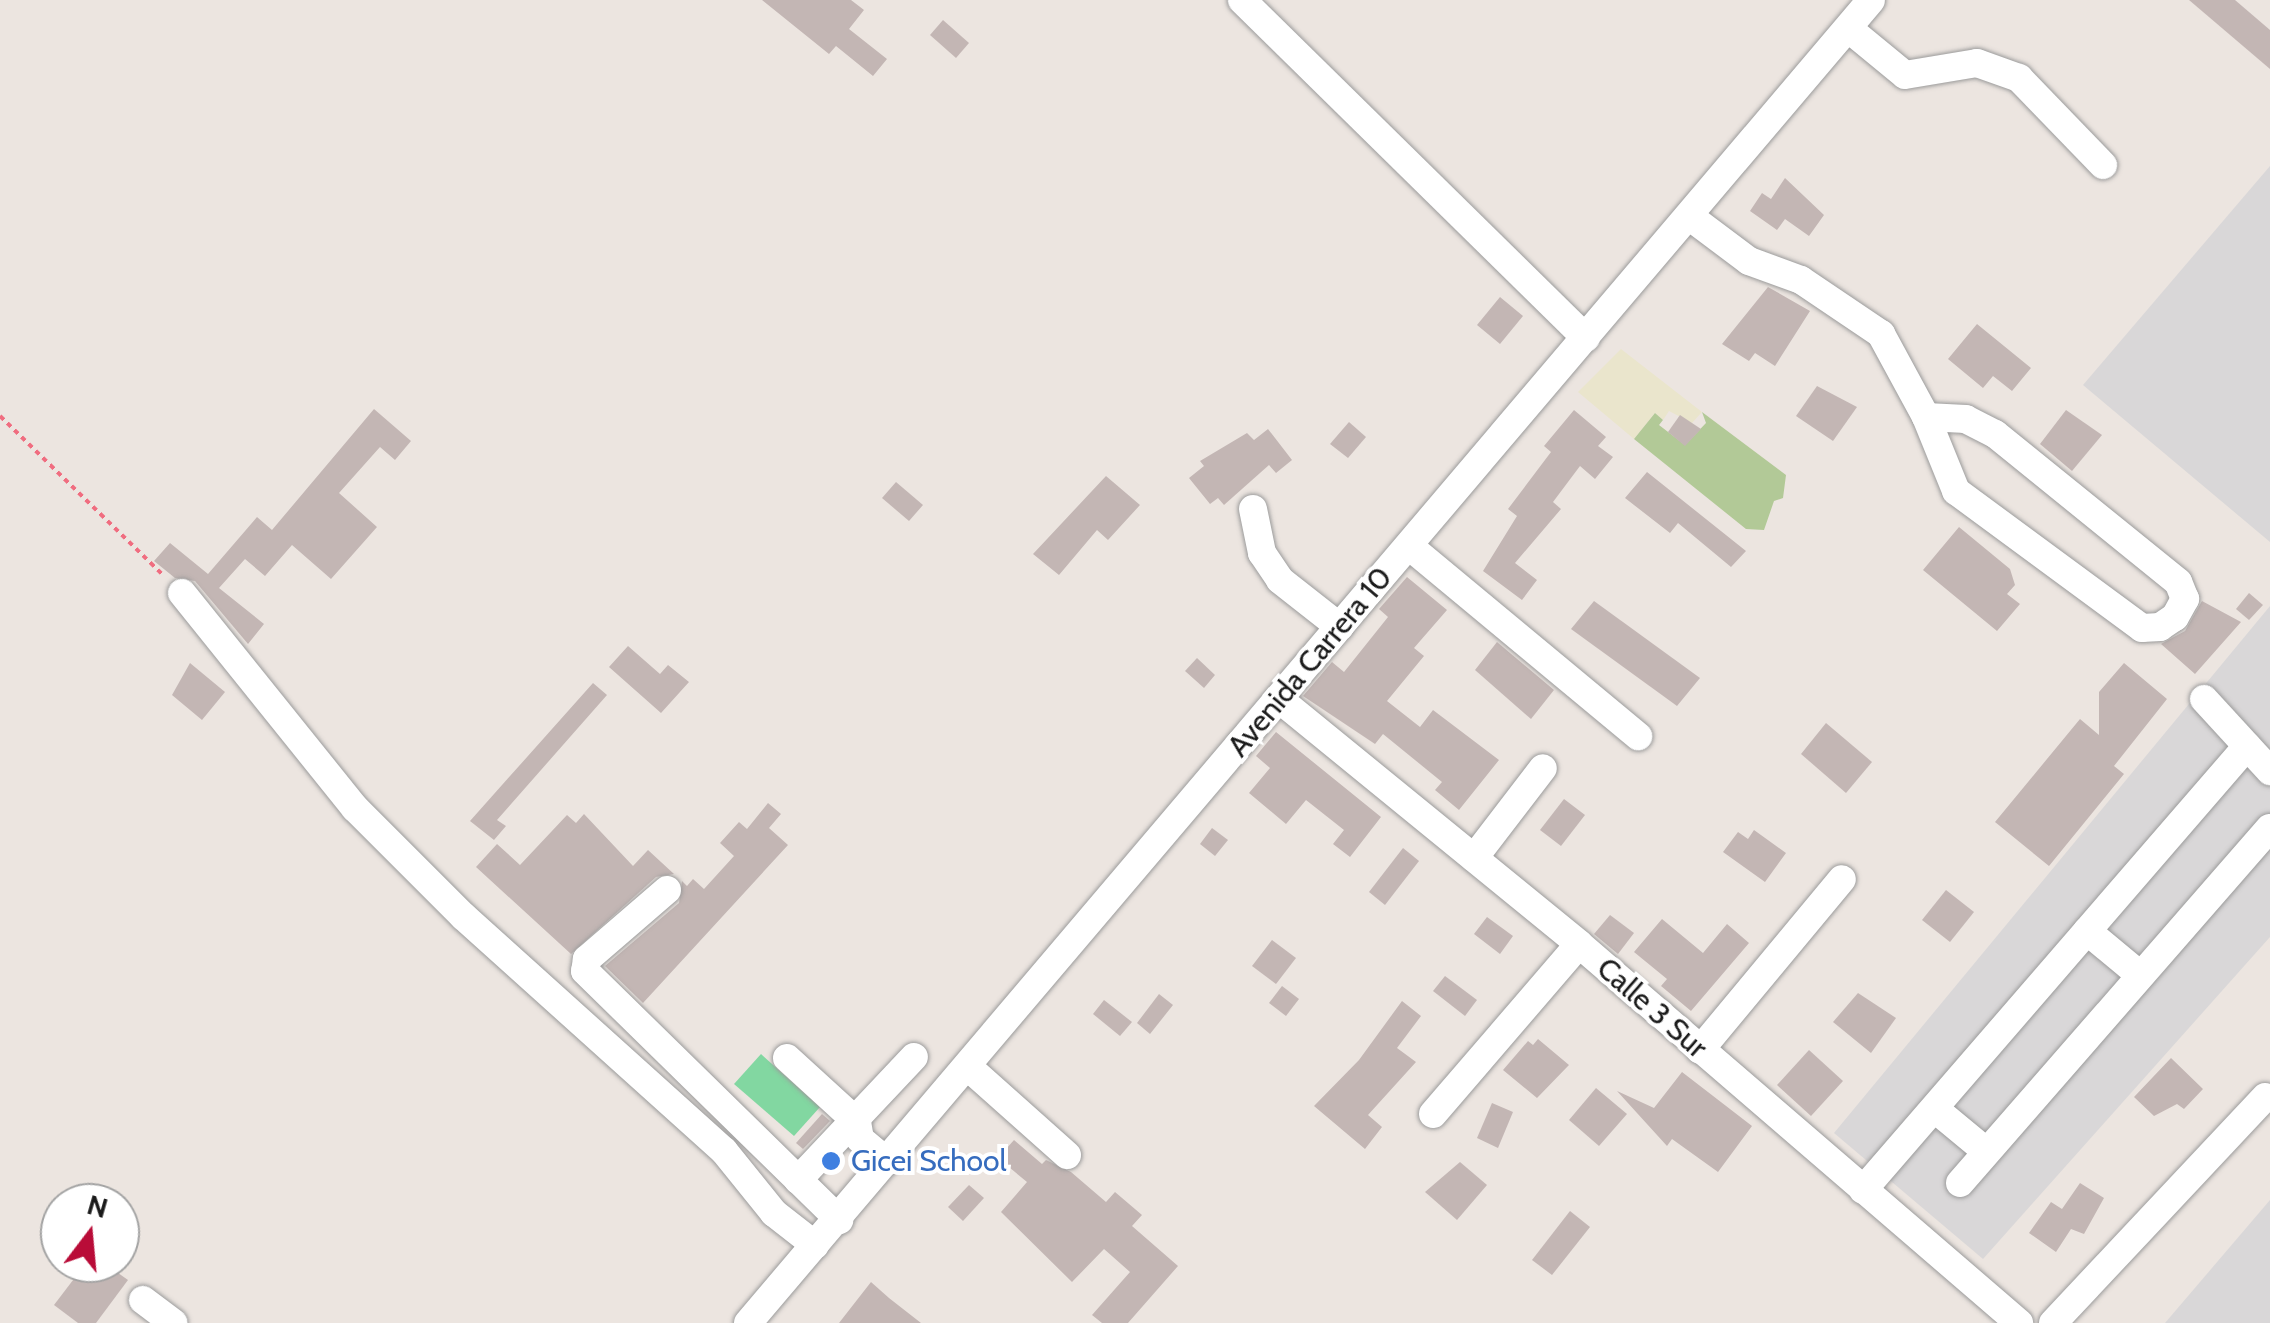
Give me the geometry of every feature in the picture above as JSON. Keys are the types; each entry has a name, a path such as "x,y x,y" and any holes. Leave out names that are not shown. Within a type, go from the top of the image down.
{"street":[{"path":"1242,0 1586,338"},
{"name":"Avenida Carrera 10","path":"759,1319 967,1066 1872,0"},
{"path":"1849,29 1905,75 1977,63 2019,78 2103,165"},
{"path":"1689,216 1749,261 1802,280 1880,334 1926,417 1956,491 2142,628 2160,627 2175,616 2184,599 2178,582 1995,434 1966,420 1926,417"},
{"path":"1252,509 1262,553 1280,580 1340,627"},
{"path":"1409,546 1638,736"},
{"path":"182,593 355,808 463,916 724,1151 774,1214 816,1246"},
{"name":"Calle 3 Sur","path":"1279,698 1579,944 2019,1323"},
{"path":"2204,699 2270,770"},
{"path":"1862,1190 2246,746"},
{"path":"1474,858 1543,768"},
{"path":"1960,1183 2270,828"},
{"path":"1700,1050 1842,879"},
{"path":"666,890 587,959 585,971 839,1220"},
{"path":"2086,931 2140,975"},
{"path":"1434,1114 1579,944"},
{"path":"798,1180 857,1122 914,1057"},
{"path":"787,1058 857,1122 860,1138 887,1162"},
{"path":"967,1066 1067,1155"},
{"path":"2052,1323 2265,1096"},
{"path":"1935,1108 1987,1152"},
{"path":"143,1300 173,1323"}],"path":[{"path":"0,416 182,593"}],"shaded area":[{"path":"2270,166 2270,542 2083,385"},
{"path":"1621,349 1702,412 1692,423 1669,411 1663,420 1655,413 1634,439 1578,392"},
{"path":"2270,606 2270,937 1983,1259 1834,1133"},
{"path":"2270,1200 2270,1323 2165,1323"}],"green space":[{"path":"1702,412 1786,475 1783,498 1774,501 1764,530 1746,529 1634,439 1655,413 1663,420 1659,425 1685,445 1706,423"},
{"path":"761,1054 820,1107 794,1136 734,1084"}],"building":[{"path":"762,0 851,0 864,10 849,29 887,59 873,76 836,46 829,54"},
{"path":"2189,0 2235,0 2270,30 2270,69"},
{"path":"943,20 969,43 956,58 930,35"},
{"path":"1785,178 1824,215 1809,236 1785,219 1777,230 1750,211 1762,193 1771,199"},
{"path":"1768,287 1810,311 1775,366 1755,353 1749,361 1722,344"},
{"path":"1500,297 1523,316 1500,344 1477,325"},
{"path":"1977,324 2031,368 2012,391 1993,376 1983,388 1948,359"},
{"path":"1817,386 1857,407 1833,441 1796,416"},
{"path":"374,409 411,441 395,460 380,447 339,493 377,527 331,579 292,545 265,576 245,559 219,588 264,624 248,644 195,581 175,578 154,561 170,543 208,574 257,517 272,530"},
{"path":"1574,410 1606,437 1598,446 1613,457 1595,479 1580,466 1553,502 1561,509 1515,563 1537,580 1522,600 1483,571 1517,516 1508,509 1551,452 1544,446"},
{"path":"2066,410 2102,435 2072,471 2040,444"},
{"path":"1680,415 1701,429 1685,446 1668,432"},
{"path":"1349,422 1366,437 1348,458 1330,444"},
{"path":"1268,429 1292,460 1276,473 1269,465 1224,505 1218,498 1210,504 1189,478 1204,466 1200,461 1247,433 1254,440"},
{"path":"1647,472 1746,551 1731,567 1678,523 1670,533 1625,498"},
{"path":"1106,476 1140,505 1108,540 1097,530 1059,575 1033,554"},
{"path":"896,482 923,505 909,521 882,498"},
{"path":"1959,527 2010,569 2015,585 2007,594 2020,604 1997,631 1923,570"},
{"path":"1407,577 1447,610 1414,648 1424,656 1387,701 1420,727 1433,710 1499,760 1459,810 1435,790 1442,782 1383,734 1375,744 1303,696 1332,662 1344,672 1388,617 1379,609"},
{"path":"2249,593 2263,605 2249,620 2236,609"},
{"path":"1594,601 1700,678 1677,706 1571,629"},
{"path":"2202,601 2241,622 2195,674 2161,644 2185,631"},
{"path":"1497,642 1554,690 1531,719 1475,670"},
{"path":"628,646 660,674 668,665 689,682 661,713 609,667"},
{"path":"1197,658 1215,675 1204,688 1185,671"},
{"path":"190,663 225,692 202,720 172,695"},
{"path":"2124,663 2167,699 2114,766 2124,774 2049,866 1995,822 2080,719 2099,735 2099,692"},
{"path":"593,683 607,695 497,820 506,826 494,840 470,821"},
{"path":"1826,723 1872,762 1846,793 1801,754"},
{"path":"1276,732 1381,817 1350,857 1333,844 1344,830 1306,800 1286,824 1249,793 1270,768 1256,756"},
{"path":"1564,799 1585,815 1561,846 1540,830"},
{"path":"768,803 781,814 769,828 788,845 643,1003 605,966 679,903 682,881 687,886 693,879 704,889 734,856 720,843 739,822 747,829"},
{"path":"584,814 633,866 648,850 674,874 656,877 571,954 476,867 497,844 520,865 567,815 576,823"},
{"path":"1212,828 1228,840 1215,856 1200,844"},
{"path":"1754,830 1786,853 1765,882 1723,852 1738,832 1748,839"},
{"path":"1403,848 1419,861 1385,905 1369,892"},
{"path":"1946,890 1974,912 1950,942 1922,920"},
{"path":"1610,915 1634,933 1618,954 1594,934"},
{"path":"1487,917 1513,936 1500,954 1474,934"},
{"path":"1662,919 1703,953 1727,924 1749,943 1691,1011 1661,986 1667,979 1634,952"},
{"path":"1272,940 1296,958 1276,984 1252,966"},
{"path":"1445,976 1477,1000 1465,1016 1433,991"},
{"path":"1282,986 1299,999 1286,1016 1269,1003"},
{"path":"1858,993 1896,1018 1871,1053 1833,1022"},
{"path":"1159,994 1173,1005 1150,1034 1137,1023"},
{"path":"1104,1000 1132,1022 1120,1036 1093,1014"},
{"path":"1402,1001 1421,1016 1397,1048 1416,1062 1368,1115 1382,1127 1365,1149 1314,1106 1359,1060"},
{"path":"1538,1039 1569,1065 1537,1098 1503,1070 1528,1041 1533,1045"},
{"path":"1809,1050 1843,1081 1811,1116 1777,1085"},
{"path":"2171,1058 2203,1089 2184,1109 2177,1104 2154,1116 2134,1097"},
{"path":"1682,1072 1752,1126 1718,1172 1672,1139 1667,1146 1617,1091 1654,1108"},
{"path":"1596,1088 1627,1114 1599,1146 1569,1120"},
{"path":"1492,1103 1513,1112 1498,1148 1477,1138"},
{"path":"822,1114 830,1121 803,1149 796,1143"},
{"path":"1014,1140 1042,1164 1046,1160 1071,1172 1106,1202 1115,1192 1142,1215 1132,1226 1178,1266 1128,1323 1102,1323 1092,1315 1130,1272 1104,1249 1072,1282 1001,1212 1027,1182 998,1158"},
{"path":"1460,1162 1487,1185 1457,1220 1425,1192"},
{"path":"2080,1183 2104,1198 2084,1234 2071,1229 2056,1252 2029,1233 2051,1202 2062,1209"},
{"path":"969,1185 984,1198 963,1221 948,1207"},
{"path":"1570,1211 1590,1227 1552,1275 1532,1260"},
{"path":"871,1282 889,1298 921,1323 839,1323"},
{"path":"71,1283 126,1283 96,1323 78,1323 54,1305"}],"place":[{"name":"Gicei School","path":"831,1161"}]}
